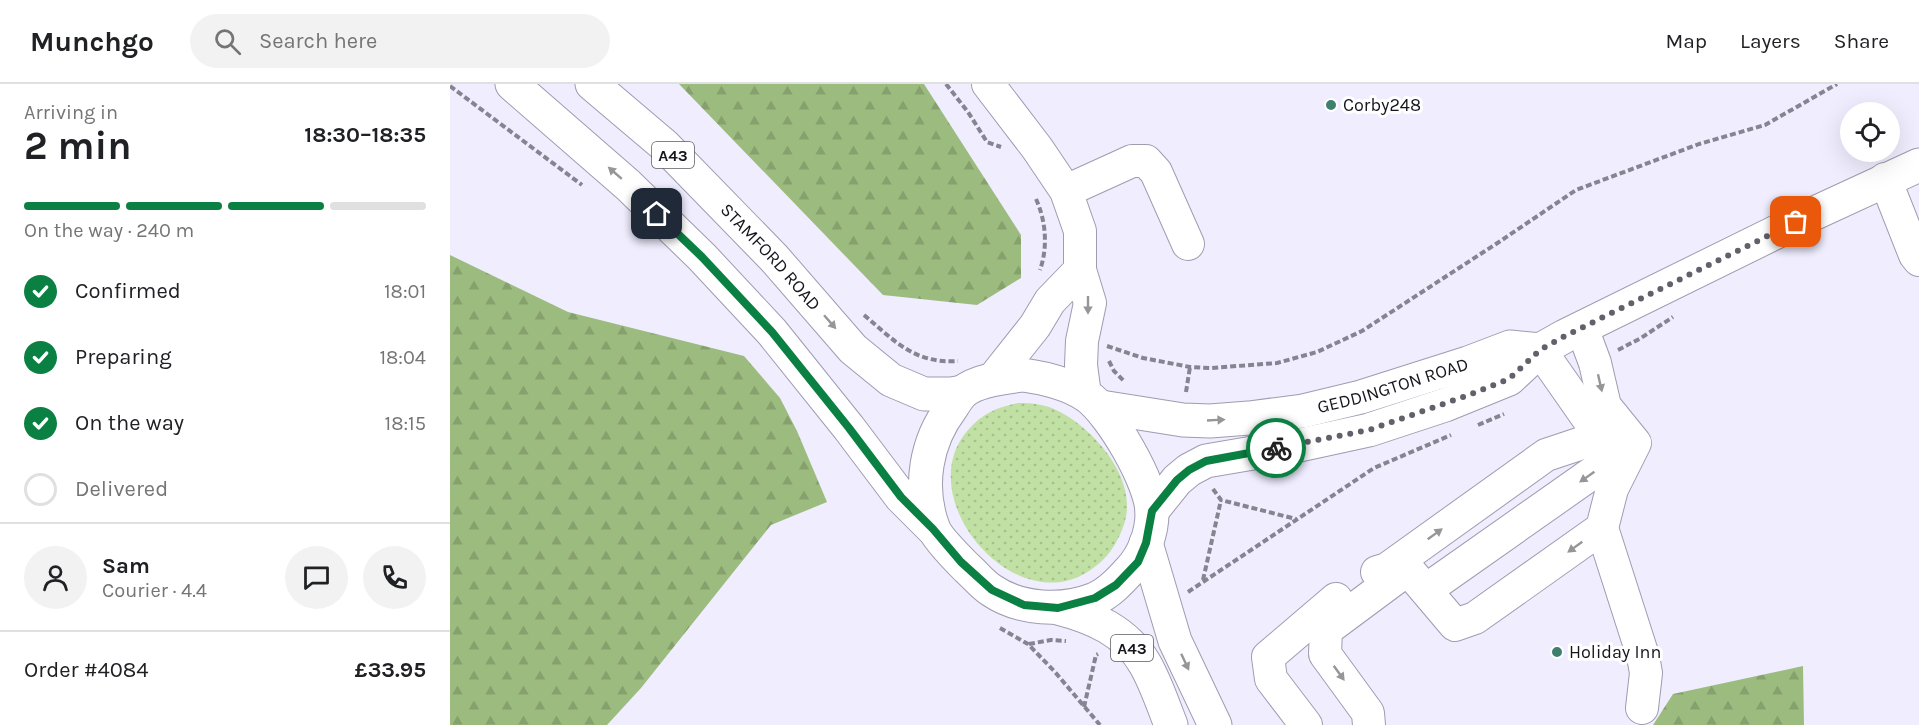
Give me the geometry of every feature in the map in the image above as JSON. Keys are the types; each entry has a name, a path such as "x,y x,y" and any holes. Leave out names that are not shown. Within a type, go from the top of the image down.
{"main road":[{"name":"A43","path":"512,84 628,185 702,257 772,332 901,497 933,529 961,562 992,590 1024,605 1058,608 1081,614 1102,622 1123,636 1145,664 1171,725"},
{"name":"STAMFORD ROAD","path":"592,84 664,145 774,258 853,349 891,380 924,394 951,394 963,376"},
{"name":"GEDDINGTON ROAD","path":"1152,511 1177,480 1206,461 1369,430 1509,379 1540,350 1581,328 1815,213 1919,165"},
{"name":"GEDDINGTON ROAD","path":"1093,401 1183,420 1210,421 1249,418 1303,411 1361,397 1468,363 1510,347 1540,350"},
{"name":"A43","path":"933,529 925,493 927,463 930,449 963,376 993,379 1023,375 1044,378 1093,401 1126,446 1142,474 1152,511 1146,543 1138,562 1116,585 1095,598 1058,608"},
{"name":"A43","path":"1146,543 1175,641 1215,725"}],"lane":[{"path":"988,84 1037,148 1065,191 1080,231 1080,270 1090,303 1082,341 1081,365 1093,401"},
{"path":"1065,191 1132,161 1146,161 1156,172 1188,244"},
{"path":"1886,179 1915,255 1919,260"},
{"path":"993,379 1035,326 1050,301 1080,270"},
{"path":"1581,328 1596,363 1605,406 1635,443"},
{"path":"1306,725 1271,679 1268,657 1365,575 1387,569 1546,455 1591,440 1598,433 1540,350"},
{"path":"1635,443 1612,489 1602,528 1643,656 1646,673 1642,708"},
{"path":"1426,590 1635,443"},
{"path":"1370,725 1368,713 1325,654 1326,630 1400,575 1412,573 1455,625 1475,618 1602,528"}],"path":[{"path":"946,84 968,112 987,142 1006,149"},
{"path":"1129,387 1114,371 1108,358 1107,346 1143,358 1190,367 1211,368 1277,363 1317,352 1362,331 1576,190 1699,144 1765,125 1837,84"},
{"path":"450,86 583,186"},
{"path":"1034,195 1045,223 1045,243 1039,272"},
{"path":"1612,353 1641,338 1678,313"},
{"path":"908,351 944,362 963,376"},
{"path":"1186,398 1190,367"},
{"path":"1468,429 1506,412"},
{"path":"1185,593 1374,468 1457,433"},
{"path":"1203,581 1221,501 1297,519"},
{"path":"1076,644 1051,640 1028,644 1100,725"},
{"path":"1084,707 1096,655 1090,651"}],"green space":[{"path":"679,84 924,84 1021,235 1021,278 977,305 883,295"},
{"path":"450,255 568,312 744,356 780,398 797,431 827,502 771,525 641,688 607,725 450,725"},
{"path":"1018,403 1050,407 1080,425 1104,449 1113,462 1126,492 1127,512 1118,539 1110,552 1089,571 1060,582 1030,579 1002,566 978,544 961,517 951,487 953,457 968,430 990,412"},
{"path":"1803,666 1804,725 1653,725 1673,694"}],"way so far":[{"path":"1276,448 1369,430 1444,405 1509,379 1540,350 1565,336 1796,222"}],"place":[{"name":"Corby248","path":"1331,105"},
{"name":"Holiday Inn","path":"1557,652"}],"route":[{"path":"657,214 702,257 772,332 901,497 933,529 961,562 992,590 1024,605 1058,608 1095,598 1116,585 1138,562 1151,525 1152,511 1177,480 1206,461 1276,448"}]}
